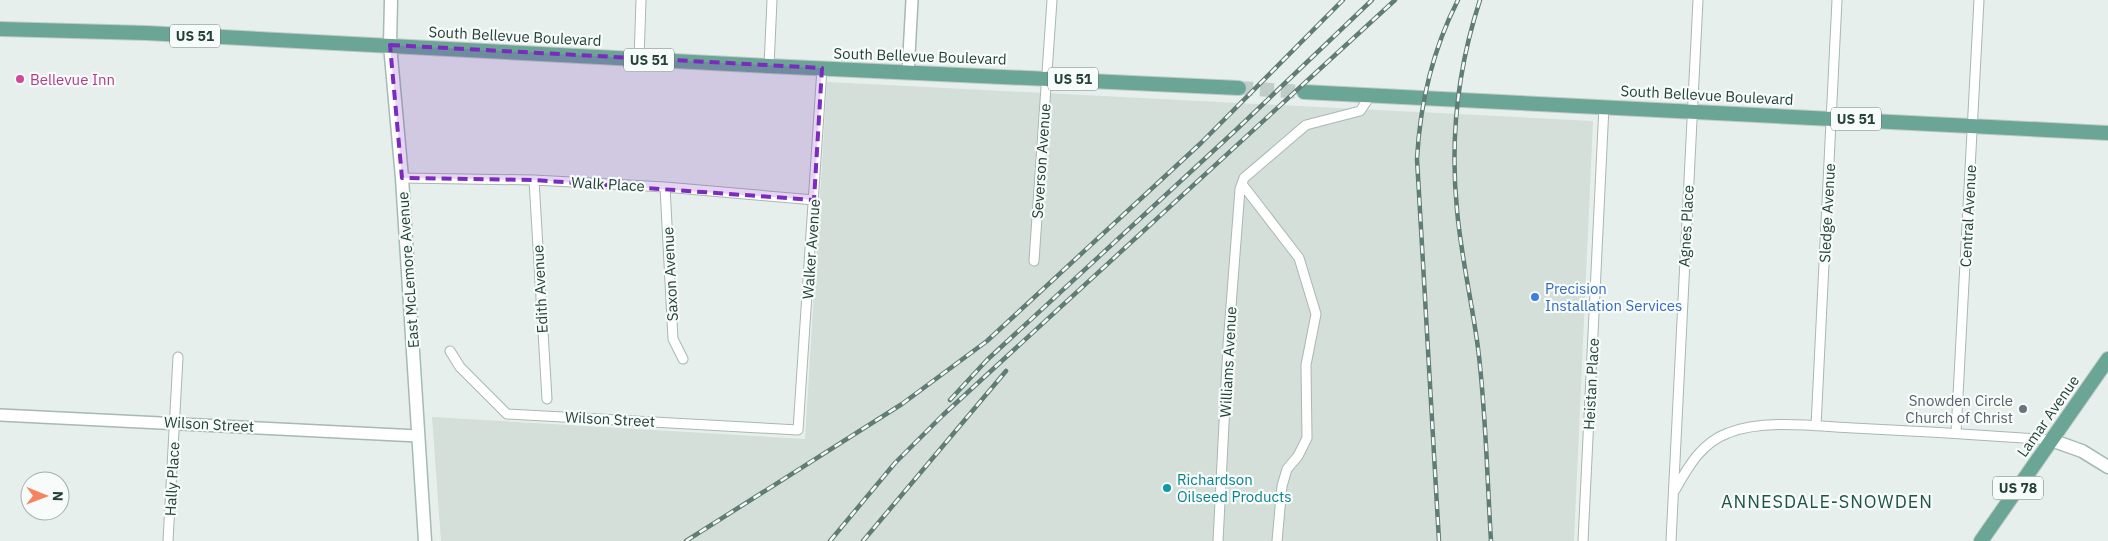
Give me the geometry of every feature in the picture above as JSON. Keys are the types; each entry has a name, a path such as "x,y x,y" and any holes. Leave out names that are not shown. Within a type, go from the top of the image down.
{"main road":[{"name":"East McLemore Avenue","path":"391,0 390,45 402,178 425,541"},
{"name":"South Bellevue Boulevard","path":"0,29 146,33 908,73 1239,88"},
{"name":"South Bellevue Boulevard","path":"1304,92 2108,133"},
{"name":"Lamar Avenue","path":"1983,539 2108,359"},
{"path":"2051,440 2082,451 2108,466"}],"street":[{"path":"638,59 641,0"},
{"path":"769,66 772,0"},
{"path":"908,73 912,0"},
{"name":"Severson Avenue","path":"1034,261 1052,0"},
{"name":"Agnes Place","path":"1671,541 1698,0"},
{"name":"Sledge Avenue","path":"1816,426 1837,0"},
{"name":"Central Avenue","path":"1956,432 1979,0"},
{"name":"Walker Avenue","path":"798,430 822,68"},
{"path":"1277,541 1282,486 1287,469 1298,456 1307,438 1306,365 1316,314 1299,258 1242,184 1244,178 1306,125 1360,112 1371,95"},
{"name":"Heistan Place","path":"1583,541 1604,106"},
{"name":"Walk Place","path":"402,178 534,180 665,187 814,200"},
{"name":"Edith Avenue","path":"534,180 547,399"},
{"name":"Williams Avenue","path":"1218,541 1228,345 1242,184"},
{"name":"Saxon Avenue","path":"665,187 673,339 684,359"},
{"name":"Wilson Street","path":"450,352 460,367 507,414 798,430"},
{"name":"Hally Place","path":"168,541 178,357"},
{"name":"Wilson Street","path":"0,415 174,422 418,436"},
{"path":"1673,494 1694,456 1726,433 1755,426 1816,426 1956,432 2051,440"}],"highlighted area":[{"path":"390,45 822,68 814,200 534,180 402,178"}],"shaded area":[{"path":"827,82 1593,121 1574,541 441,541 432,417 805,439"}],"tunnel":[{"path":"1239,88 1304,92"}],"railway":[{"path":"686,541 902,404 987,341 1201,143 1343,0"},
{"path":"950,400 987,360 1237,129 1372,0"},
{"path":"830,541 895,463 943,415 1395,0"},
{"path":"1439,541 1417,159 1421,117 1429,77 1441,38 1458,0"},
{"path":"1480,0 1472,25 1461,77 1455,130 1455,183 1461,244 1481,372 1491,541"},
{"path":"863,541 1006,371"}],"place":[{"name":"Bellevue Inn","path":"20,79"},
{"name":"Precision Installation Services","path":"1535,297"},
{"name":"Snowden Circle Church of Christ","path":"2023,409"},
{"name":"Richardson Oilseed Products","path":"1167,488"}],"district":[{"name":"ANNESDALE-SNOWDEN","path":"1827,501"}]}
